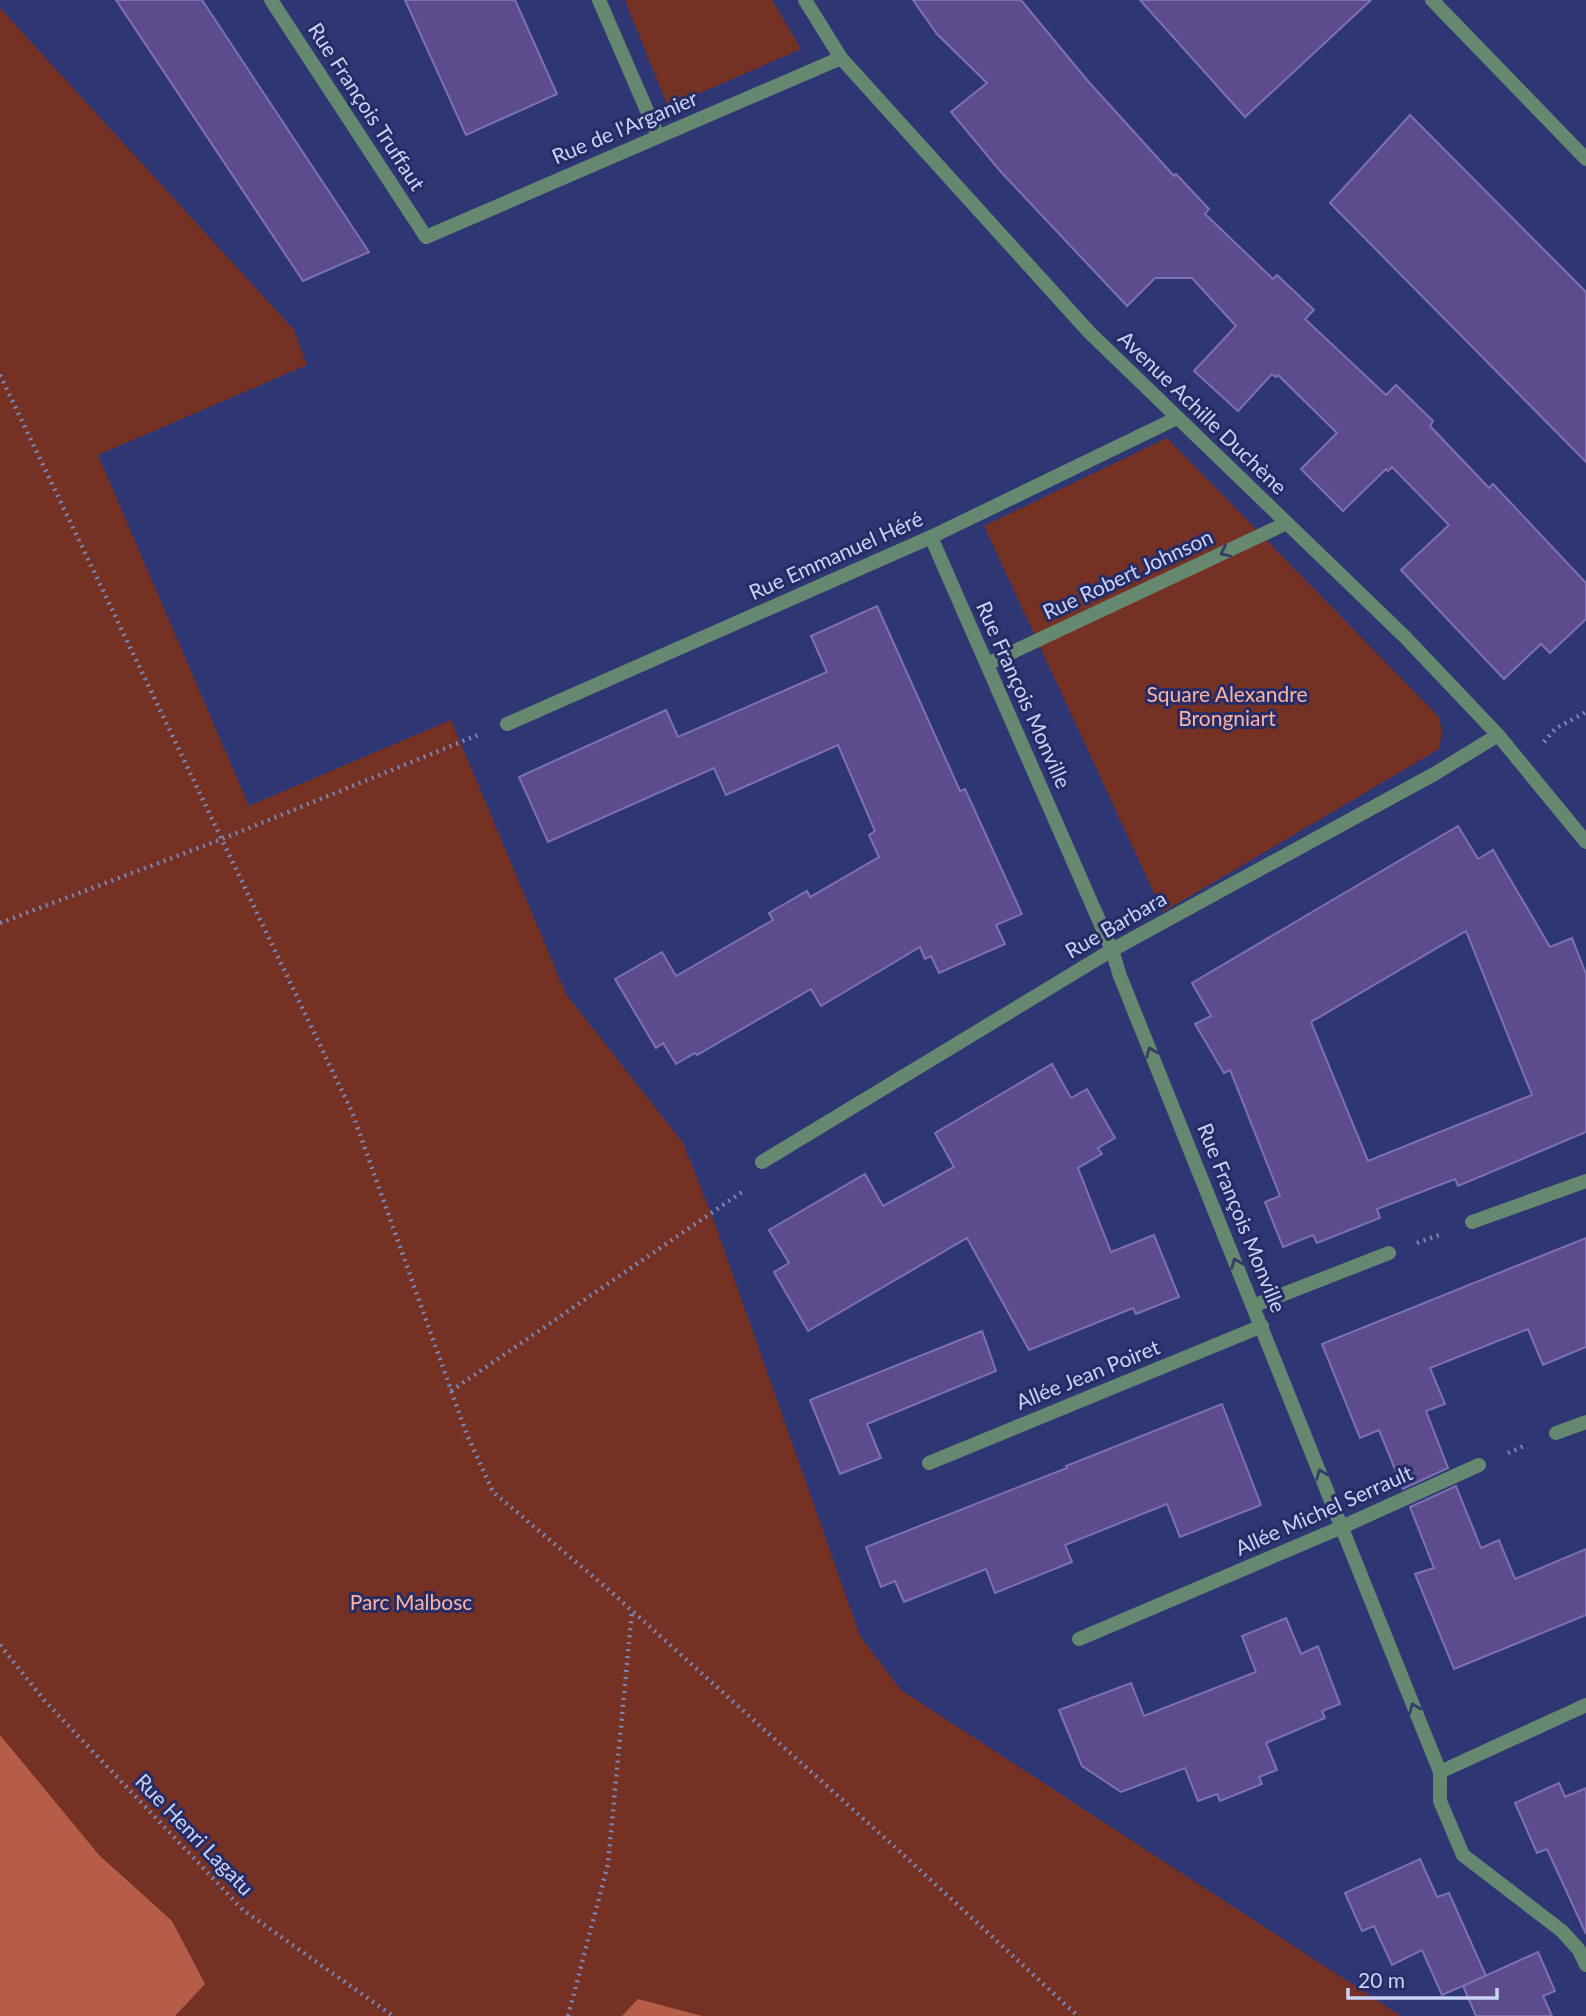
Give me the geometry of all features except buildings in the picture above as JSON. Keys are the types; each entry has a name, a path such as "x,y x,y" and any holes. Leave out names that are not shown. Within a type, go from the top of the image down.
{"street":[{"name":"Rue François Truffaut","path":"271,0 426,237"},
{"path":"599,0 658,136"},
{"name":"Avenue Achille Duchène","path":"805,0 841,58 1089,332 1405,637 1498,735 1586,842"},
{"path":"1432,0 1586,159"},
{"name":"Rue de l'Arganier","path":"426,237 841,58"},
{"name":"Rue Emmanuel Héré","path":"507,724 931,537 1177,418"},
{"name":"Rue Robert Johnson","path":"987,664 1287,523"},
{"name":"Rue François Monville","path":"931,537 1112,950 1120,976 1440,1772 1440,1801 1463,1855 1562,1931 1579,1950 1586,1965"},
{"name":"Rue Barbara","path":"762,1162 1112,950 1436,773 1498,735"},
{"path":"1472,1222 1586,1181"},
{"path":"1253,1306 1389,1253"},
{"name":"Allée Jean Poiret","path":"929,1463 1262,1326"},
{"path":"1556,1433 1586,1422"},
{"name":"Allée Michel Serrault","path":"1079,1639 1342,1527 1479,1465"},
{"path":"1440,1772 1586,1705"}],"path":[{"path":"0,375 352,1112 467,1435 493,1492 632,1611 1078,2016"},
{"path":"1523,766 1555,729 1586,712"},
{"path":"0,923 222,839 507,724"},
{"path":"451,1391 754,1183 762,1162"},
{"path":"1389,1253 1472,1222"},
{"path":"1479,1465 1556,1433"},
{"path":"568,2016 608,1864 632,1611"},
{"name":"Rue Henri Lagatu","path":"0,1645 44,1700 243,1910 393,2016"}],"green space":[{"path":"625,0 772,0 801,49 668,107"},
{"name":"Parc Malbosc","path":"0,8 294,330 307,365 98,455 249,806 451,720 566,994 683,1143 714,1221 860,1636 901,1690 1401,2016 0,2016"},
{"name":"Square Alexandre Brongniart","path":"1167,438 1439,717 1442,732 1439,749 1163,912 984,526"}],"shaded area":[{"path":"0,1735 99,1855 172,1921 205,1984 175,2016 0,2016"},
{"path":"638,1999 702,2016 622,2016"}]}
